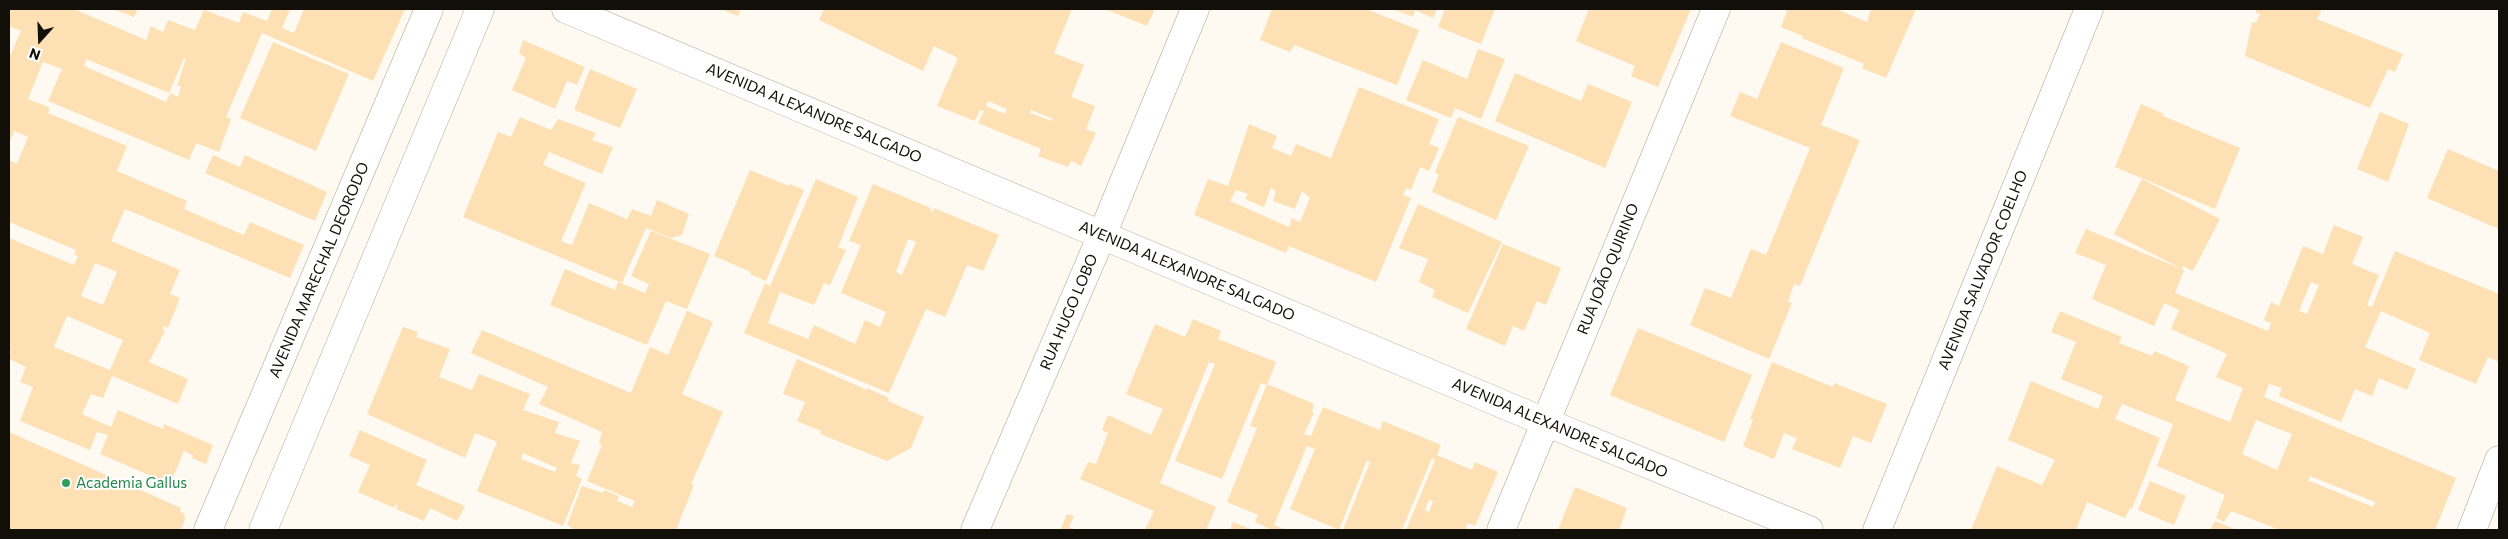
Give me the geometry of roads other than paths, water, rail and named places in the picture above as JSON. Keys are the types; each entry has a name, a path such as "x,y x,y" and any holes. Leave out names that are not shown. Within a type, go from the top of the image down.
{"street":[{"name":"AVENIDA MARECHAL DEORODO","path":"208,530 429,9"},
{"path":"263,530 480,9"},
{"name":"AVENIDA ALEXANDRE SALGADO","path":"566,9 1545,422 1809,530"},
{"name":"RUA HUGO LOBO","path":"975,530 1102,235 1195,9"},
{"name":"RUA JOÃO QUIRINO","path":"1500,530 1716,9"},
{"name":"AVENIDA SALVADOR COELHO","path":"1877,530 2089,9"},
{"path":"2472,530 2499,460"}],"place":[{"name":"Academia Gallus","path":"66,483"}]}
